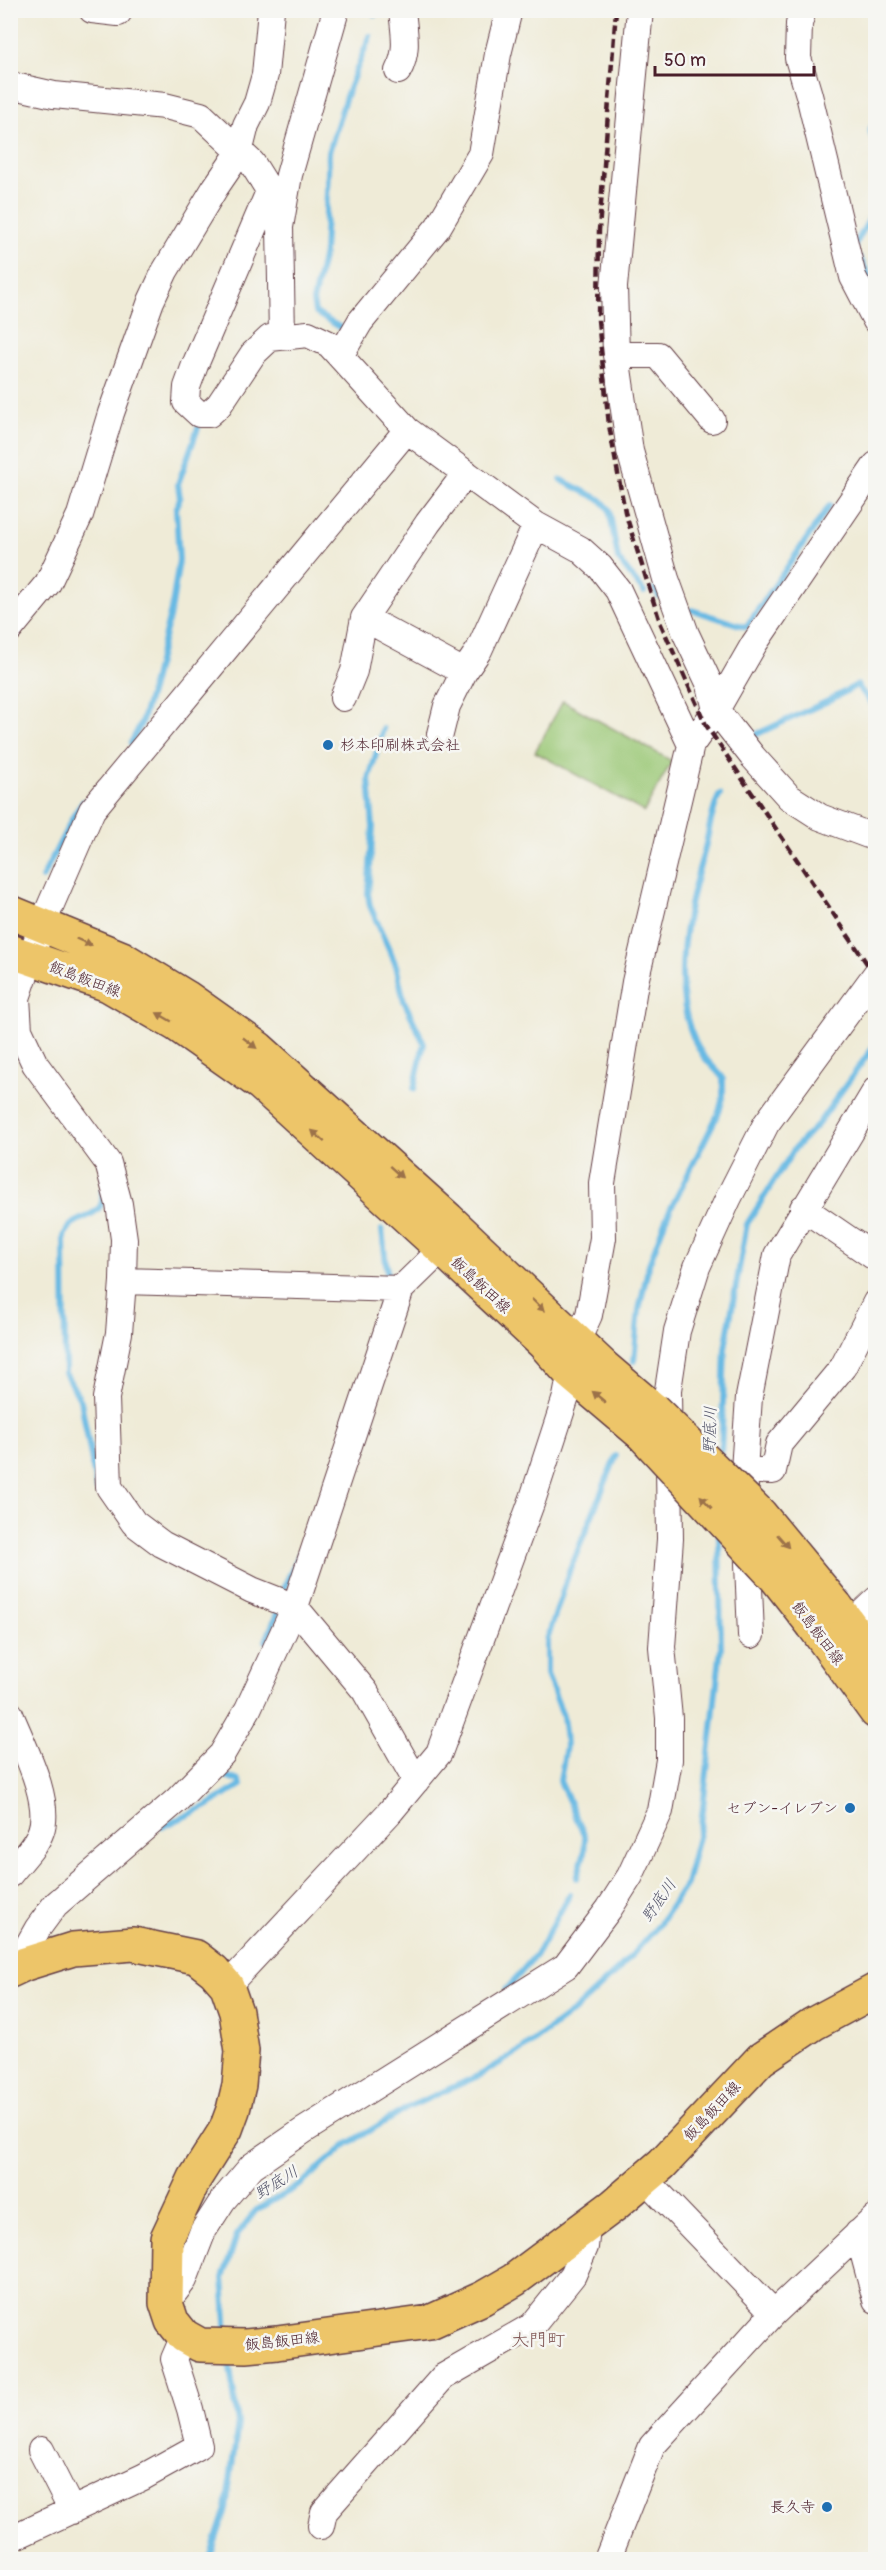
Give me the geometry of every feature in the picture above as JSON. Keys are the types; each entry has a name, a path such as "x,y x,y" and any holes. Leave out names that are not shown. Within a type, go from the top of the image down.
{"main road":[{"name":"飯島飯田線","path":"10,912 122,958 186,997 258,1048 448,1219 578,1341 649,1422 776,1578 833,1618 876,1661"},
{"name":"飯島飯田線","path":"20,955 108,985 177,1025 261,1084 442,1249 543,1344 570,1373 649,1422"},
{"name":"飯島飯田線","path":"833,1618 876,1712"},
{"path":"18,1967 74,1949 133,1944 196,1957 227,1986 236,2012 242,2051 239,2085 226,2129 195,2178 167,2238 166,2303 172,2321 192,2341"},
{"name":"飯島飯田線","path":"192,2341 246,2346 430,2322 483,2298 514,2280 587,2228 645,2179 761,2059 813,2024 876,1990"}],"street":[{"path":"92,10 118,13 120,10"},
{"path":"10,629 48,583 80,515 111,413 160,281 215,188 239,153 246,125 257,103 265,75 271,10"},
{"path":"282,336 280,227 289,175 336,10"},
{"path":"398,71 402,64 406,36 402,10"},
{"path":"340,356 360,322 438,227 481,154 498,54 509,10"},
{"path":"640,10 614,287 616,355 630,451 657,547 675,606 710,685 717,710 789,797 820,817 876,838"},
{"path":"803,10 798,24 798,58 809,94 853,277 876,321"},
{"path":"10,85 54,95 165,106 201,115 252,163 267,187 268,194 195,365 187,387 186,402 199,414 209,414 219,405 253,354 270,338 308,334 328,344 407,430 536,525 580,549 600,567 618,590 691,745"},
{"path":"616,355 658,355 712,420"},
{"path":"407,430 92,810 42,925 20,955 17,998 20,1030 35,1064 108,1163 119,1204 124,1239 123,1281 119,1333 106,1398 109,1487 134,1523 162,1544 252,1590 295,1607 365,1691 416,1781"},
{"path":"227,1986 314,1895 439,1753 533,1498 566,1397 578,1341 589,1315 603,1238 602,1183 635,982 691,745 717,710 754,644 876,465"},
{"path":"343,698 354,671 364,618 428,523 466,473"},
{"path":"440,734 447,706 464,672 479,650 536,525"},
{"path":"364,618 464,672"},
{"path":"166,2303 184,2280 203,2232 223,2200 252,2166 303,2131 566,1966 609,1909 630,1876 660,1810 669,1760 669,1718 662,1647 670,1539 668,1390 677,1331 697,1267 766,1124 876,974"},
{"path":"751,1635 744,1470 749,1397 777,1255 803,1208 876,1090"},
{"path":"803,1208 876,1258"},
{"path":"18,1967 25,1951 55,1905 177,1800 222,1754 248,1709 295,1607 401,1289 442,1249"},
{"path":"123,1281 401,1289"},
{"path":"744,1470 773,1471 779,1444 843,1367 876,1302"},
{"path":"833,1618 876,1600"},
{"path":"10,1714 38,1783 43,1817 41,1833 10,1874"},
{"path":"645,2179 774,2313"},
{"path":"607,2559 652,2446 774,2313 867,2225"},
{"path":"867,2225 876,2300"},
{"path":"321,2526 324,2512 443,2377 532,2326 573,2275 585,2247 587,2228"},
{"path":"10,2539 143,2477 199,2446 193,2418 174,2360 192,2341"},
{"path":"41,2450 72,2511"}],"green space":[{"path":"563,701 672,761 644,812 535,752"}],"waterway":[{"path":"375,15 376,10"},
{"path":"343,329 315,312 313,301 324,253 329,152 346,96 370,36"},
{"path":"876,121 870,130 876,148"},
{"path":"856,248 855,245 876,207"},
{"path":"860,258 876,290"},
{"path":"131,743 141,724 172,606 179,560 176,509 180,498 178,484 198,428"},
{"path":"561,480 601,500 609,509 618,559 644,592"},
{"path":"692,610 746,627 830,505"},
{"path":"655,589 659,596"},
{"path":"755,735 857,685 876,709"},
{"path":"383,729 369,779 373,827 368,894 370,906 396,965 404,1001 424,1043 414,1089"},
{"path":"634,1361 639,1310 649,1264 667,1216 719,1112 723,1097 723,1078 702,1054 691,1032 682,981 683,954 691,900 712,815 720,794"},
{"path":"42,878 75,813 83,802"},
{"name":"野底川","path":"721,1458 725,1348 747,1224 795,1148 818,1124 876,1043"},
{"path":"97,1490 81,1401 65,1373 64,1237 73,1223 94,1213 99,1208 102,1191"},
{"path":"382,1230 388,1279"},
{"path":"375,1329 382,1302"},
{"path":"577,1878 584,1854 585,1837 560,1781 566,1746 565,1732 563,1716 547,1674 547,1640 569,1572 616,1456"},
{"name":"野底川","path":"227,2336 223,2278 237,2235 256,2210 300,2185 346,2145 409,2107 480,2075 523,2049 575,2010 621,1967 658,1926 686,1884 701,1825 721,1647 719,1535"},
{"path":"284,1587 303,1547"},
{"path":"266,1641 279,1609"},
{"path":"162,1827 207,1806 241,1785 239,1781 215,1772"},
{"path":"506,1990 538,1952 570,1894"},
{"name":"野底川","path":"209,2560 226,2509 238,2423 228,2355"}],"railway":[{"path":"616,10 599,230 598,320 609,425 625,512 660,622 706,725 876,977"}],"place":[{"name":"杉本印刷株式会社","path":"328,745"},
{"name":"セブン-イレブン","path":"850,1808"},
{"name":"長久寺","path":"827,2507"}],"district":[{"name":"大門町","path":"538,2340"}]}
